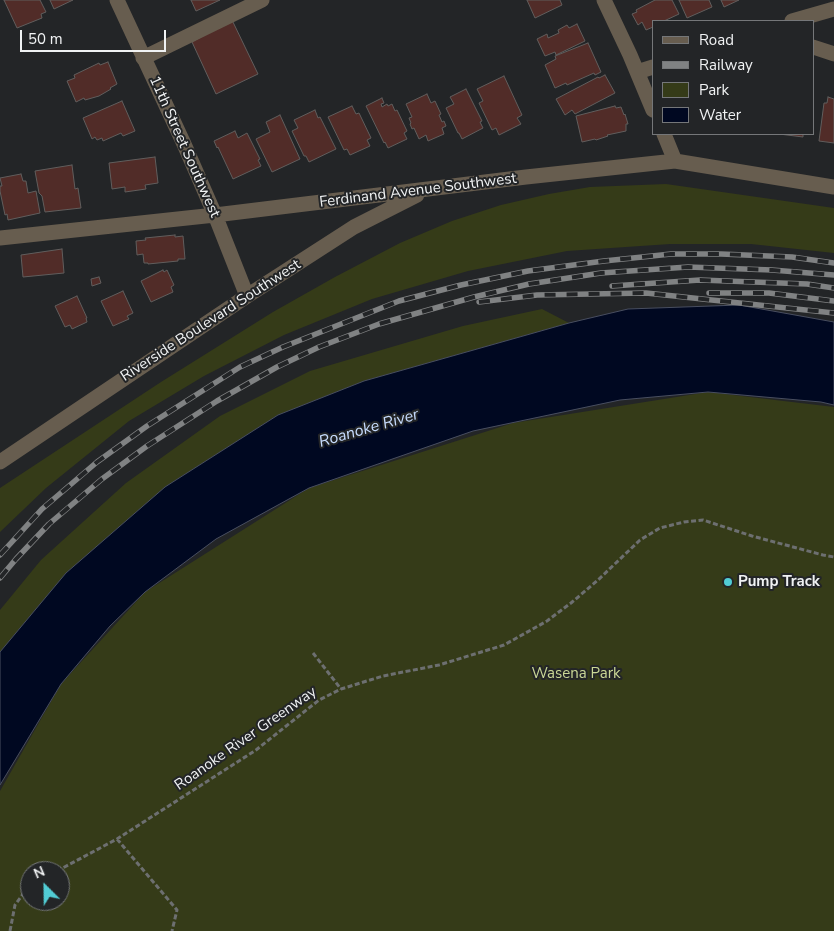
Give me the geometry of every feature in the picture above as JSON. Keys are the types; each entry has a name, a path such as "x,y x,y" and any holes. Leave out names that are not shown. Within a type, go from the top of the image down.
{"street":[{"name":"11th Street Southwest","path":"117,0 184,144 247,296"},
{"path":"143,58 262,0"},
{"path":"604,0 652,108"},
{"path":"796,20 834,9"},
{"path":"814,46 834,54"},
{"path":"637,72 652,67"},
{"path":"664,135 676,161"},
{"name":"Ferdinand Avenue Southwest","path":"0,238 676,161 834,187"},
{"name":"Riverside Boulevard Southwest","path":"0,462 247,296 354,228 427,190"}],"path":[{"name":"Roanoke River Greenway","path":"70,864 117,839 256,750 319,700 341,690 383,676 440,666 504,645 547,621 598,580 640,540 660,528 684,522 703,520 752,536 834,557"},
{"path":"313,653 341,690"},
{"path":"117,839 178,910 172,931"},
{"path":"10,931 15,906 20,898"}],"green space":[{"path":"666,184 834,208 834,253 751,244 670,244 567,251 468,271 372,299 284,335 204,376 129,421 46,488 0,532 0,488 161,382 273,312 400,243 452,221 501,205 549,194 590,187"},
{"path":"542,309 569,323 364,381 278,415 165,487 66,573 0,652 0,610 41,560 126,483 220,416 310,371 463,326"},
{"name":"Wasena Park","path":"708,392 834,407 834,931 0,931 0,791 61,684 145,592 309,488 513,423"}],"water":[{"name":"Roanoke River","path":"739,305 834,322 834,405 821,402 708,392 620,400 473,431 309,488 216,539 145,592 110,626 61,684 0,785 0,652 66,573 165,487 278,415 364,381 569,323 628,309"}],"building":[{"path":"4,0 40,0 46,12 41,14 42,18 17,28"},
{"path":"50,0 73,0 54,9"},
{"path":"191,0 220,0 196,11"},
{"path":"527,0 560,0 562,5 535,18"},
{"path":"655,0 672,0 679,14 666,20 652,20 652,27 646,30 642,22 638,25 632,14 637,12 636,10"},
{"path":"679,0 709,0 712,7 687,18"},
{"path":"721,0 739,0 724,7"},
{"path":"232,20 258,74 216,94 192,42"},
{"path":"577,24 585,41 556,55 555,52 545,56 537,39 547,34 548,38 559,33 558,30 567,25 569,28"},
{"path":"588,43 601,72 555,88 545,65 556,59 555,56"},
{"path":"108,62 117,84 99,96 85,100 84,98 76,102 67,81 75,78 74,75 99,63 100,65"},
{"path":"605,75 615,93 575,114 572,110 565,115 556,99"},
{"path":"504,76 522,115 517,118 521,124 499,135 496,128 492,130 479,103 483,101 477,89"},
{"path":"466,89 482,121 480,122 483,128 462,139 446,108 454,104 450,97"},
{"path":"427,94 431,103 435,101 441,114 439,115 442,122 444,121 446,126 442,128 444,134 428,141 426,135 419,139 414,128 412,129 409,118 412,117 406,104"},
{"path":"828,97 834,99 834,143 819,141 824,103 827,103"},
{"path":"382,98 384,103 381,104 382,107 392,104 407,131 404,133 407,139 388,148 366,106"},
{"path":"122,101 135,131 123,136 121,133 103,141 102,138 97,140 95,137 92,139 83,118"},
{"path":"352,106 356,114 359,113 371,138 367,140 370,146 350,155 347,149 344,150 328,117"},
{"path":"615,106 616,108 621,107 625,114 628,124 626,124 626,131 582,142 576,116"},
{"path":"315,110 336,149 309,162 292,131 298,128 294,120"},
{"path":"280,115 300,159 272,172 256,139 270,132 266,122"},
{"path":"235,131 238,138 247,133 260,159 258,160 261,166 233,179 214,141"},
{"path":"787,135 803,135 803,137"},
{"path":"155,157 158,183 145,185 146,189 125,192 125,187 112,189 109,163"},
{"path":"72,165 75,189 78,188 81,208 45,212 35,171"},
{"path":"21,174 23,181 26,181 28,193 36,191 40,213 8,220 7,214 5,215 0,191 0,186 2,186 0,178"},
{"path":"175,235 175,237 183,236 185,259 148,264 144,263 143,254 137,255 136,241 146,240 145,238"},
{"path":"62,249 64,273 23,277 21,255"},
{"path":"163,270 164,272 167,270 174,285 171,287 173,292 151,302 141,281"},
{"path":"99,277 101,283 92,286 91,279"},
{"path":"123,291 133,313 127,316 129,319 113,326 101,301"},
{"path":"77,296 87,322 72,329 70,325 65,327 55,306"}],"railway":[{"path":"0,555 42,509 97,462 147,426 240,367 283,347 399,301 461,285 528,271 671,254 792,257 834,263"},
{"path":"0,578 49,524 102,479 147,446 217,401 277,367 319,347 379,324 474,297 529,284 601,273 688,267 772,270 834,275"},
{"path":"612,286 700,280 807,284 834,288"},
{"path":"479,302 537,295 646,293 834,313"},
{"path":"709,293 769,293 834,301"}],"place":[{"name":"Pump Track","path":"728,582"}]}
